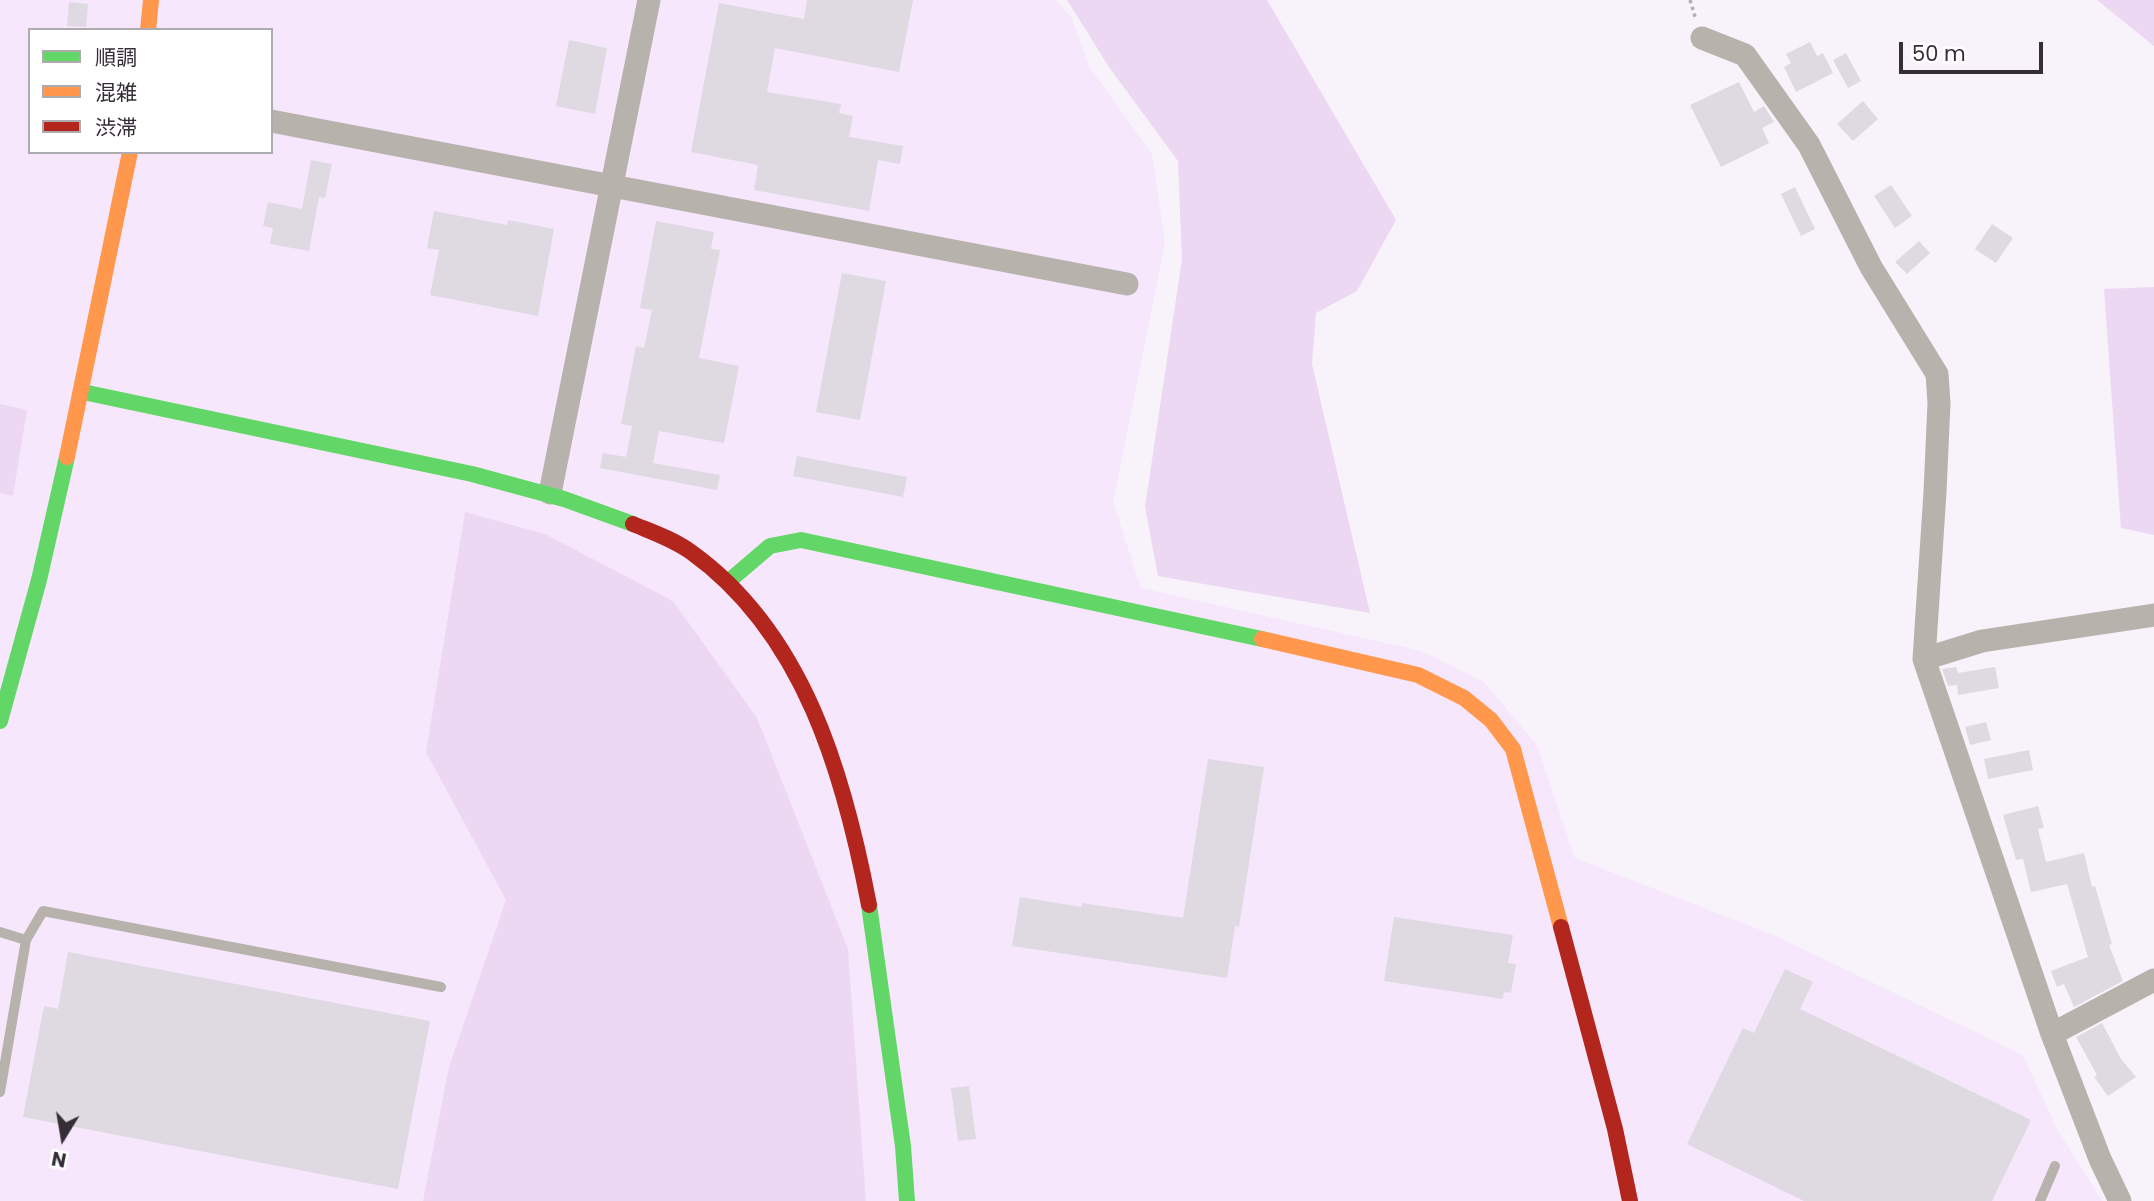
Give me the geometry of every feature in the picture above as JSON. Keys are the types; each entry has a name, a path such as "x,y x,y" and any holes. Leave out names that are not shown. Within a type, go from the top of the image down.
{"street":[{"path":"148,28 151,0"},
{"path":"550,493 614,185 649,0"},
{"path":"1702,38 1745,55 1809,145 1883,288 1937,374 1939,403 1936,480 1924,659 2052,1034 2100,1159 2120,1201"},
{"path":"273,121 1127,284"},
{"path":"0,721 40,579 83,392 130,154"},
{"path":"83,392 484,475 550,493 653,532 689,551 729,581 758,613 780,645 803,690 839,776 860,856 878,948 907,1201"},
{"path":"729,581 770,546 801,540 1400,669 1457,691 1499,726 1513,749 1615,1129 1630,1201"},
{"path":"1924,659 1982,641 2154,615"},
{"path":"2052,1034 2154,980"}],"lane":[{"path":"0,1092 26,940 43,911 441,987"},
{"path":"0,932 26,940"},
{"path":"2040,1201 2056,1166"}],"shaded area":[{"path":"0,0 1056,0 1071,17 1090,68 1152,154 1165,243 1113,502 1141,588 1421,651 1484,682 1537,745 1575,858 1776,936 2023,1055 2056,1127 2102,1201 0,1201"},
{"path":"1067,0 1267,0 1396,220 1357,291 1316,313 1312,364 1370,613 1158,576 1145,507 1182,259 1178,161 1109,67"},
{"path":"2097,0 2154,0 2154,46"},
{"path":"2154,287 2154,535 2121,528 2104,289"},
{"path":"0,404 27,410 13,496 0,493"},
{"path":"465,512 545,534 673,601 757,718 848,949 866,1201 423,1201 449,1067 506,900 426,752"}],"building":[{"path":"807,0 913,0 899,72 775,48 767,92 841,104 839,113 853,116 849,137 903,146 900,164 878,160 869,211 754,190 758,165 691,152 719,3 804,19"},
{"path":"69,2 88,4 86,27 67,26"},
{"path":"569,40 607,48 595,114 556,106"},
{"path":"1810,42 1817,56 1823,53 1833,73 1796,92 1784,67 1791,63 1786,54"},
{"path":"1846,53 1861,81 1848,88 1833,60"},
{"path":"1739,82 1754,112 1764,106 1774,122 1762,128 1769,143 1721,167 1690,105"},
{"path":"1863,101 1878,119 1853,141 1837,124"},
{"path":"311,160 332,164 325,198 319,197 309,251 270,244 273,228 263,226 268,202 302,209"},
{"path":"1891,185 1912,216 1895,228 1874,196"},
{"path":"1795,187 1815,229 1801,236 1781,194"},
{"path":"434,211 507,225 508,220 554,229 538,316 430,295 439,250 427,248"},
{"path":"656,221 714,232 711,249 720,250 699,358 739,366 724,443 659,431 653,463 720,475 717,490 600,468 603,453 626,457 632,426 621,424 636,346 644,348 652,310 640,308"},
{"path":"1992,224 2013,238 1996,263 1975,249"},
{"path":"1919,241 1930,253 1907,274 1895,262"},
{"path":"842,273 886,281 860,420 816,412"},
{"path":"797,456 907,477 903,497 793,476"},
{"path":"1956,667 1958,673 1995,667 1999,688 1958,695 1957,685 1948,686 1942,669"},
{"path":"1986,722 1991,740 1970,745 1965,727"},
{"path":"2029,750 2033,770 1988,779 1984,759"},
{"path":"1208,759 1264,767 1239,927 1235,926 1227,978 1012,946 1020,897 1183,918"},
{"path":"2038,806 2044,828 2038,829 2046,862 2084,853 2092,887 2095,886 2112,944 2109,945 2123,981 2074,1007 2064,984 2057,987 2051,971 2088,957 2067,884 2031,892 2023,859 2016,860 2003,815"},
{"path":"1394,917 1513,935 1508,963 1516,964 1511,993 1504,992 1503,999 1384,981"},
{"path":"68,952 430,1021 398,1189 23,1117 44,1006 58,1009"},
{"path":"1785,969 1813,982 1800,1009 2031,1120 1992,1201 1804,1201 1687,1144 1743,1028 1754,1033"},
{"path":"2102,1023 2121,1059 2136,1077 2108,1096 2094,1077 2097,1075 2076,1037"},
{"path":"969,1086 976,1139 958,1141 951,1088"}],"traffic: fast":[{"path":"83,392 472,474 564,499 633,524"},
{"path":"0,721 39,580 67,457"},
{"path":"729,581 770,546 801,540 1262,639"},
{"path":"869,905 903,1146 907,1201"}],"traffic: slow":[{"path":"148,28 151,0"},
{"path":"67,457 130,154"},
{"path":"1262,639 1418,675 1464,698 1491,720 1513,749 1561,927"}],"traffic: jam":[{"path":"633,524 684,547 730,585 763,623 790,665 813,710 831,757 847,806 869,905"},
{"path":"1561,927 1615,1129 1630,1201"}]}
